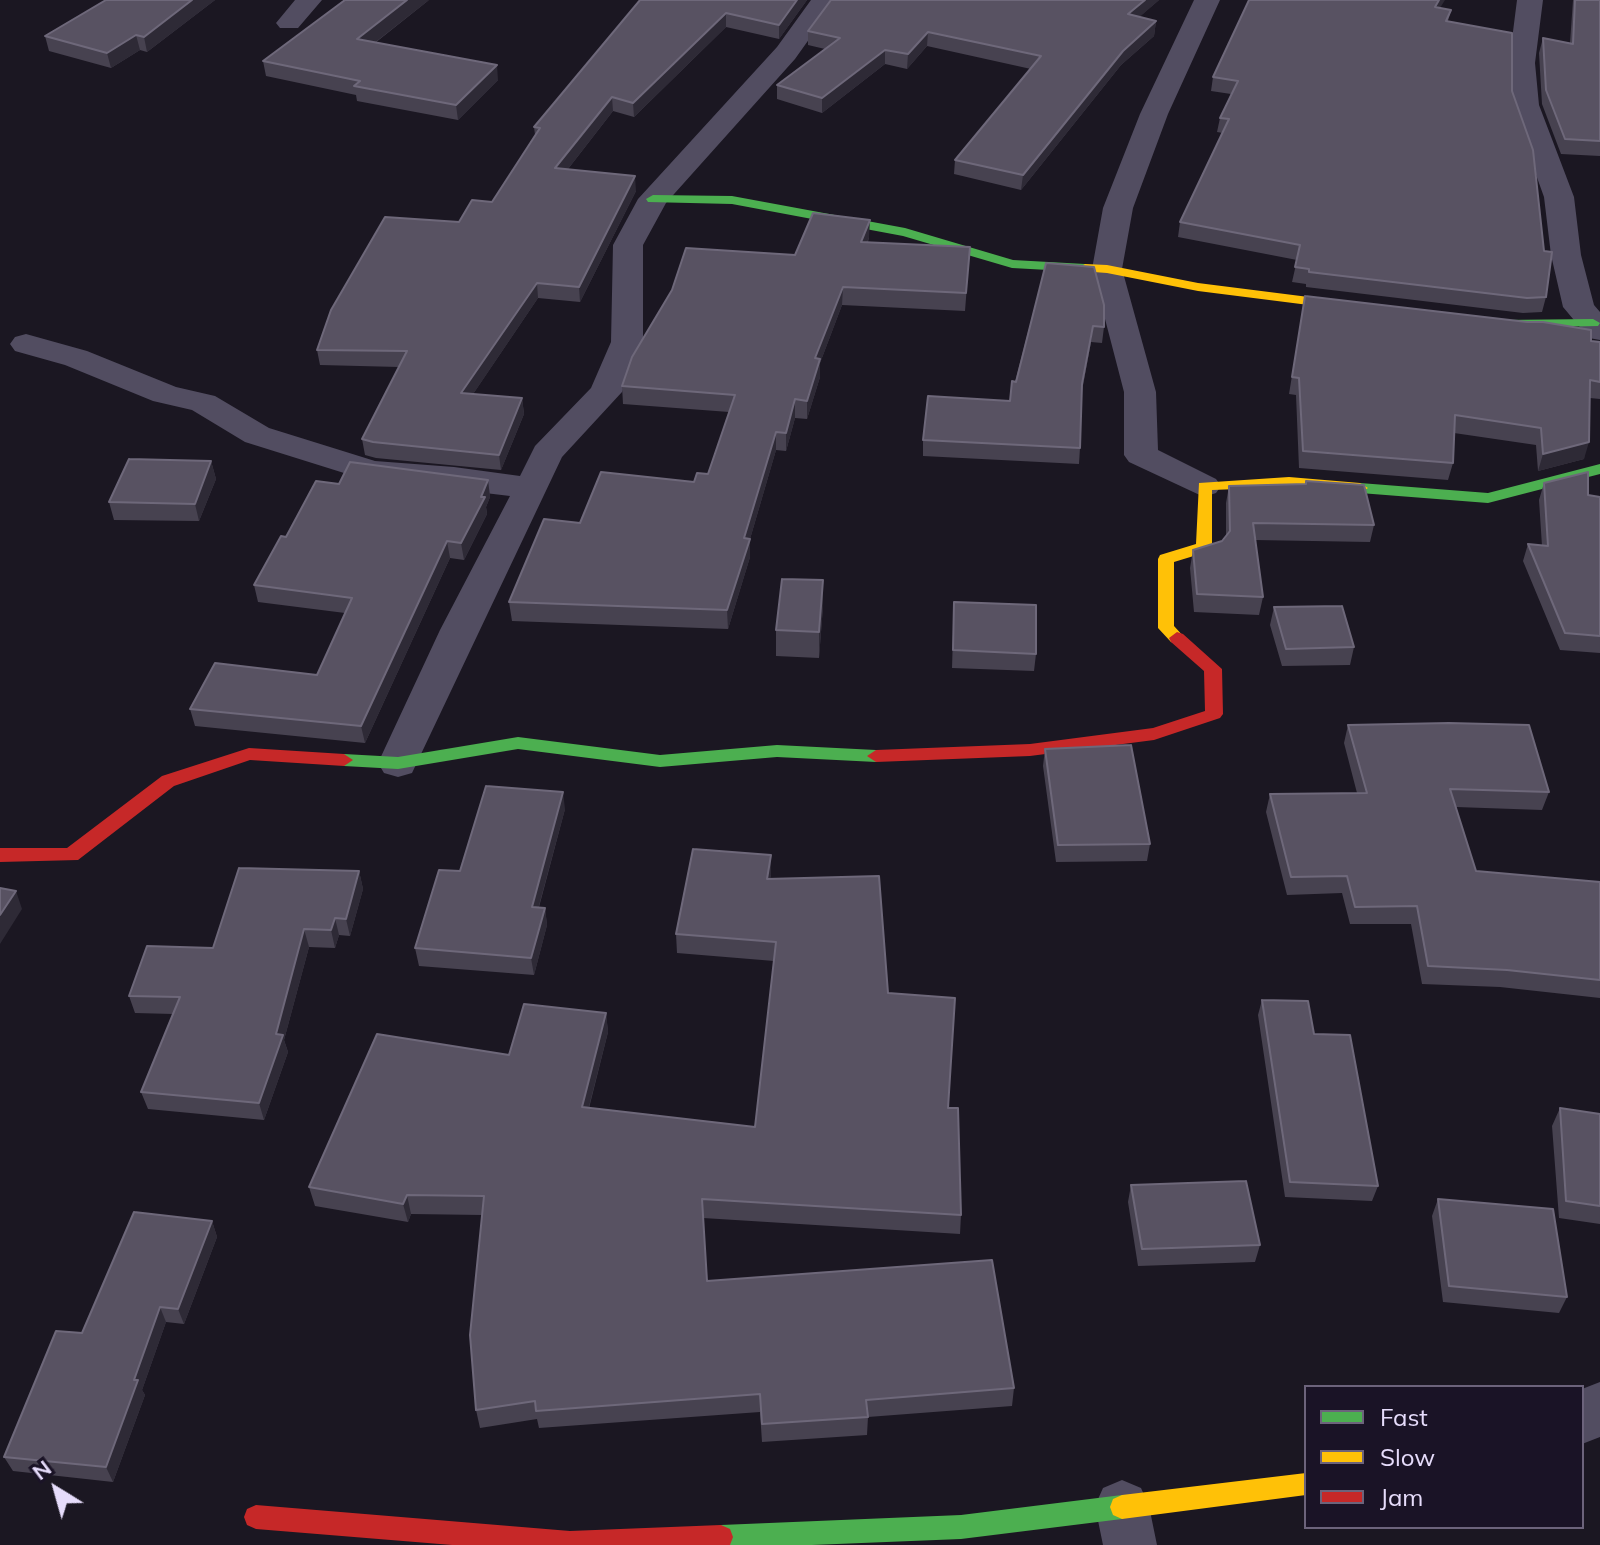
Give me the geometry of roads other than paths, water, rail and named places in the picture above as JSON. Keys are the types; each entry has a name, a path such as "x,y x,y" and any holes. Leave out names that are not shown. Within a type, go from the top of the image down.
{"street":[{"path":"289,23 309,0"},
{"path":"398,763 459,630 547,453 606,392 627,342 628,245 653,199 786,53 824,0"},
{"path":"1207,0 1154,114 1118,208 1107,269 1140,392 1141,455 1204,486 1289,482 1488,498 1600,469"},
{"path":"1530,0 1522,63 1525,105 1559,197 1566,255 1579,307 1596,327"},
{"path":"653,199 732,200 905,232 1012,264 1107,269 1198,287 1389,311"},
{"path":"1478,321 1523,326 1596,327"},
{"path":"26,344 76,358 165,394 203,403 257,435 372,471 454,477 531,488"},
{"path":"0,855 71,855 168,781 249,754 398,763 518,743 660,761 777,751 900,757 1016,751 1154,734 1214,714 1213,669 1166,628 1166,559 1204,547 1204,486"},
{"path":"1584,1418 1600,1406"},
{"path":"256,1517 570,1543 961,1527 1126,1526 1304,1484"}]}
